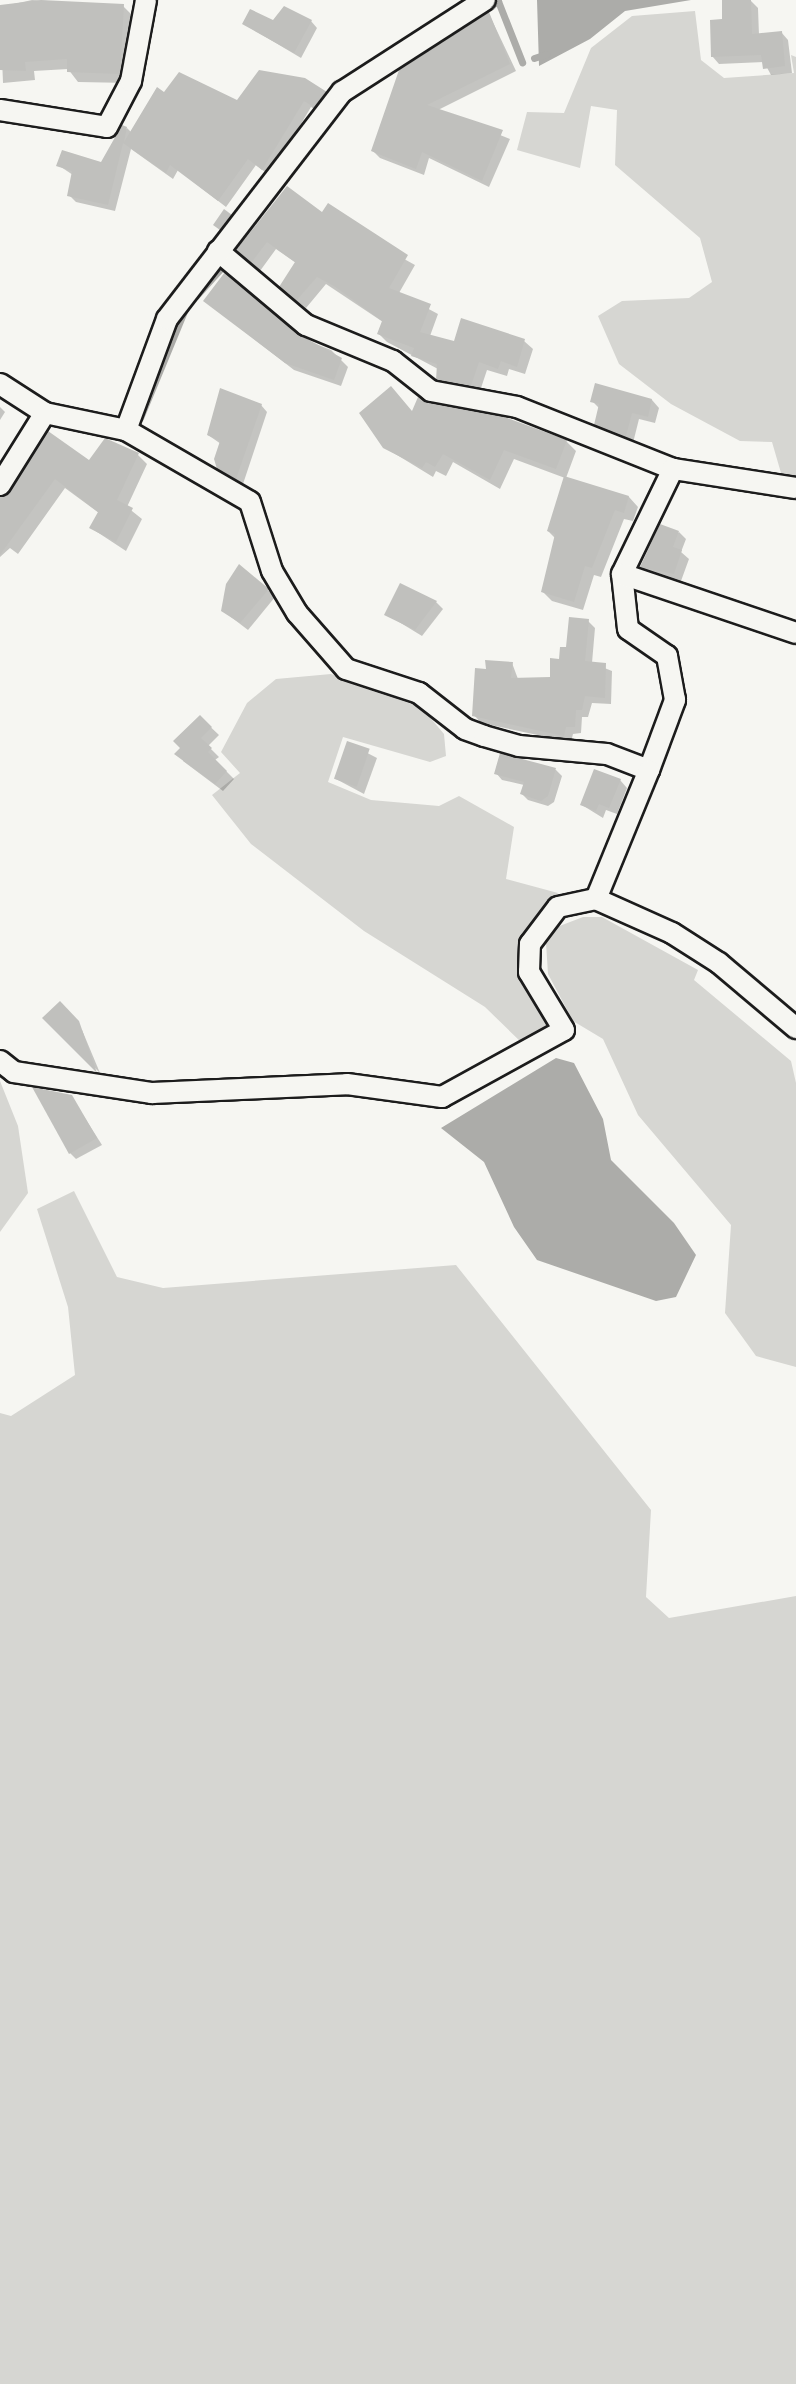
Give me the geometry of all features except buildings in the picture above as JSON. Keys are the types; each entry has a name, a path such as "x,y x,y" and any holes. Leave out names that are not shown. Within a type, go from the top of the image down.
{"street":[{"path":"0,110 106,127 131,81 146,0"},
{"path":"131,432 167,319 342,92 485,0"},
{"path":"218,251 306,325 393,361 431,391 517,407 673,469 796,488"},
{"path":"0,384 45,413 131,432 250,502 277,579 297,613 346,669 419,693 465,729 484,736 519,746 607,754 649,770"},
{"path":"0,485 45,413"},
{"path":"596,899 675,700 667,656 628,629 622,574 673,469"},
{"path":"622,574 796,633"},
{"path":"0,1061 14,1072 152,1093 315,1083 442,1096 564,1030 529,972 530,944 558,907 596,899 672,933 719,963 796,1028"}],"shaded area":[{"path":"537,0 691,0 625,11 590,39 539,66"},
{"path":"695,11 701,60 724,78 794,73 791,55 796,57 796,478 781,473 772,442 740,441 671,404 619,364 598,316 622,301 689,298 712,282 700,238 615,165 617,110 591,106 580,168 517,150 527,112 564,113 591,48 632,16"},
{"path":"331,674 422,708 444,734 446,756 430,762 343,737 328,782 371,800 439,806 459,796 514,827 506,879 558,893 519,940 519,971 550,1028 523,1044 485,1007 364,931 251,844 212,795 240,773 221,752 247,703 276,679"},
{"path":"583,917 602,917 698,970 694,980 791,1061 796,1083 796,1367 756,1356 725,1313 731,1225 638,1115 603,1039 573,1021 548,974 546,943 557,927"},
{"path":"556,1058 574,1063 603,1119 611,1160 674,1223 696,1255 676,1297 656,1301 537,1260 514,1227 484,1162 441,1128"},
{"path":"0,1081 18,1126 28,1193 0,1232"},
{"path":"74,1191 117,1277 163,1288 456,1265 651,1510 646,1597 669,1618 796,1596 796,2384 0,2384 0,1413 11,1416 75,1375 68,1307 37,1209"}],"waterway":[{"path":"487,8 498,1 522,62"},
{"path":"534,58 546,54"},
{"path":"196,296 220,269"},
{"path":"140,418 185,309"}]}
